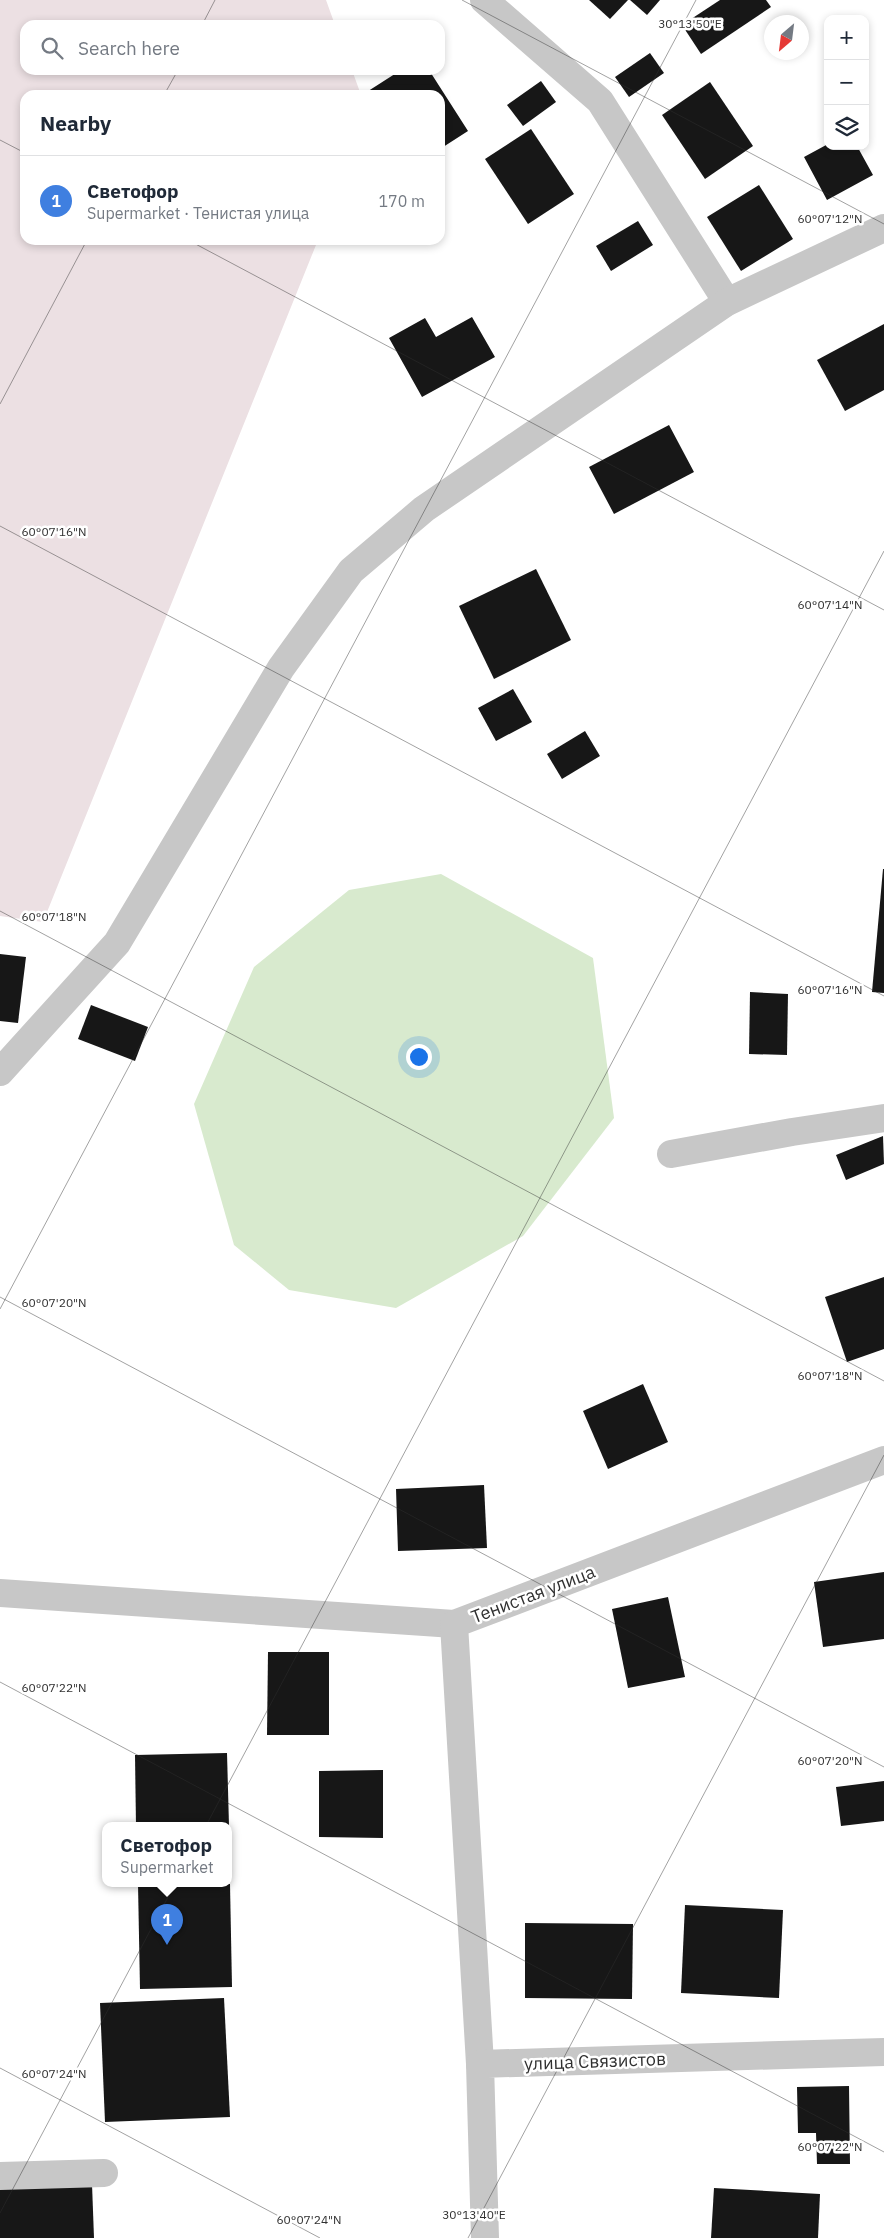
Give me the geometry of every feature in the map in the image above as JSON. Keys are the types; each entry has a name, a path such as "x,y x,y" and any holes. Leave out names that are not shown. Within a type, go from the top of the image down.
{"street":[{"path":"484,0 600,101 727,302"},
{"path":"0,1072 117,943 281,668 350,571 424,509 727,302 884,228"},
{"path":"671,1154 792,1132 884,1118"},
{"name":"Тенистая улица","path":"480,2064 454,1624 884,1460"},
{"path":"0,1593 454,1624"},
{"name":"улица Связистов","path":"480,2064 884,2052"},
{"path":"480,2064 485,2238"},
{"path":"0,2176 104,2173"}],"shaded area":[{"path":"0,0 326,0 333,20 20,20 20,75 354,75 359,90 20,90 20,245 316,245 43,922 0,916"},
{"path":"441,874 593,958 614,1118 523,1236 396,1308 289,1290 234,1245 194,1104 254,967 349,890"}],"building":[{"path":"589,0 628,0 610,19"},
{"path":"630,0 660,0 647,15"},
{"path":"720,0 766,0 771,7 701,54 682,25"},
{"path":"650,53 664,73 629,97 615,77"},
{"path":"393,75 432,75 442,90 370,90"},
{"path":"541,81 556,102 523,126 507,105"},
{"path":"710,82 753,146 705,179 662,115"},
{"path":"445,95 468,131 445,146"},
{"path":"531,129 574,194 528,224 485,159"},
{"path":"824,146 824,150 859,150 873,175 827,200 804,157"},
{"path":"759,185 793,239 741,271 707,217"},
{"path":"638,221 653,245 611,271 596,246"},
{"path":"472,317 495,357 422,397 389,338 425,318 436,337"},
{"path":"884,324 884,390 845,411 817,360"},
{"path":"669,425 694,472 614,514 589,467"},
{"path":"536,569 571,640 494,679 459,606"},
{"path":"513,689 532,722 496,741 478,708"},
{"path":"585,731 600,756 562,779 547,754"},
{"path":"884,869 884,993 872,992"},
{"path":"0,954 26,957 18,1023 0,1021"},
{"path":"750,992 788,994 787,1055 749,1054"},
{"path":"91,1005 148,1027 135,1061 78,1039"},
{"path":"883,1136 884,1164 846,1180 836,1155"},
{"path":"884,1277 884,1349 847,1362 825,1297"},
{"path":"643,1384 668,1442 608,1469 583,1411"},
{"path":"484,1485 487,1548 398,1551 396,1489"},
{"path":"884,1572 884,1639 823,1647 814,1582"},
{"path":"668,1597 685,1677 628,1688 612,1609"},
{"path":"268,1652 329,1652 329,1735 267,1735"},
{"path":"227,1753 229,1822 136,1822 135,1755"},
{"path":"383,1770 383,1838 319,1837 319,1771"},
{"path":"884,1781 884,1821 841,1826 836,1787"},
{"path":"138,1887 230,1887 232,1987 140,1989"},
{"path":"685,1905 783,1910 779,1998 681,1993"},
{"path":"525,1923 633,1924 632,1999 525,1998"},
{"path":"224,1998 230,2117 105,2122 100,2003"},
{"path":"849,2086 850,2164 817,2164 816,2133 798,2133 797,2087"},
{"path":"92,2184 94,2238 0,2238 0,2187"},
{"path":"714,2188 820,2194 818,2238 711,2238"}],"place":[{"name":"Светофор","path":"167,1945"}]}
